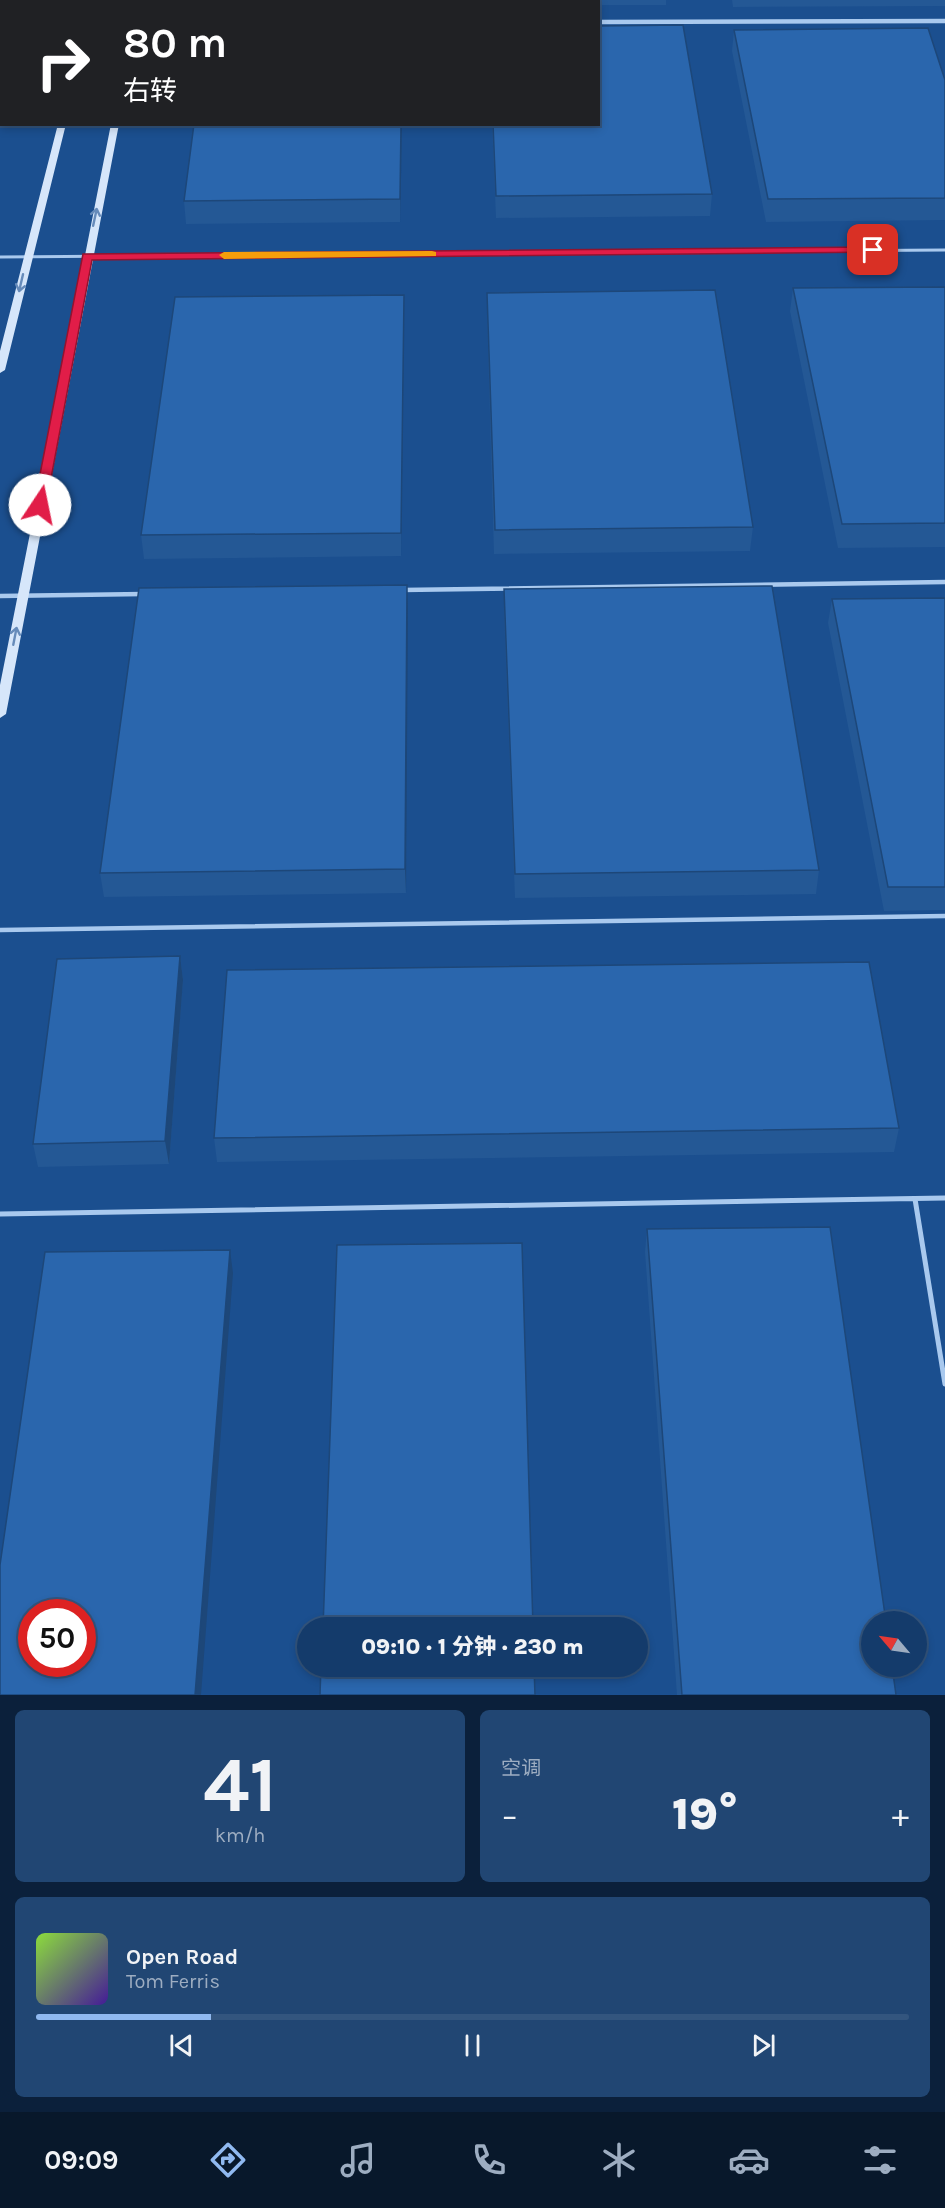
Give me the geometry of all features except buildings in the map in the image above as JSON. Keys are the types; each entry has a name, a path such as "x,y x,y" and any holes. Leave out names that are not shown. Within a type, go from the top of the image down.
{"main road":[{"path":"0,370 61,126"},
{"path":"0,714 87,256 115,126"}],"street":[{"path":"600,22 945,21"}],"lane":[{"path":"0,257 945,250"},
{"path":"394,590 945,582"},
{"path":"0,596 155,594"},
{"path":"0,930 945,916"},
{"path":"0,1214 945,1198"},
{"path":"915,1199 945,1384"}],"slow traffic":[{"path":"224,255 432,254"}],"route":[{"path":"40,505 87,256 873,250"}]}
